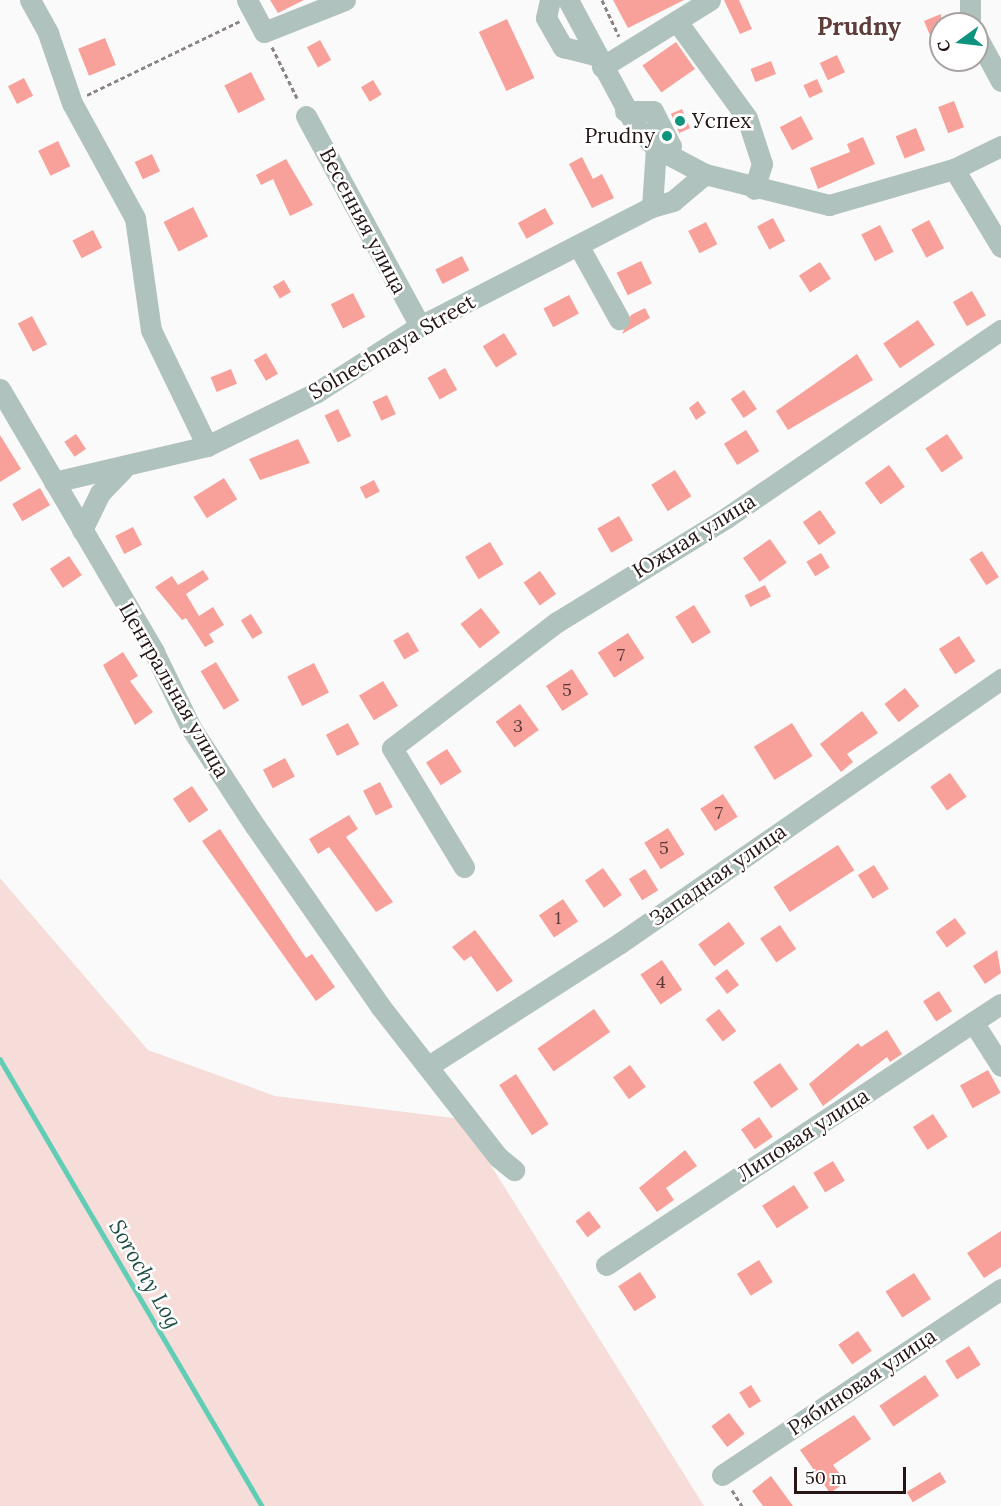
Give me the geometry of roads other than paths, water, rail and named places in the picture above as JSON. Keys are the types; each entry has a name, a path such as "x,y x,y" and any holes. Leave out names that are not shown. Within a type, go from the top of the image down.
{"street":[{"path":"30,0 48,33 72,103 135,218 151,330 207,446"},
{"path":"255,15 345,0"},
{"path":"550,0 546,18 562,47 599,61 627,51 678,23 710,0"},
{"path":"568,0 625,111 659,150 705,174 754,189 829,204 954,169 1001,146"},
{"path":"678,23 747,118 762,164 754,189"},
{"path":"989,59 1001,81"},
{"name":"Весенняя улица","path":"306,116 420,326"},
{"path":"652,207 659,150"},
{"path":"954,169 1001,248"},
{"name":"Solnechnaya Street","path":"54,482 123,469 207,446 317,392 420,326 652,207 673,201 705,174"},
{"path":"578,245 619,319"},
{"name":"Южная улица","path":"464,867 392,748 557,622 726,518 1001,330"},
{"name":"Центральная улица","path":"0,389 82,530 191,728 324,928 498,1157 514,1170"},
{"path":"82,530 99,493 123,469"},
{"name":"Западная улица","path":"430,1065 620,943 1001,679"},
{"name":"Липовая улица","path":"606,1265 1001,1004"},
{"path":"973,1022 1001,1066"},
{"name":"Рябиновая улица","path":"722,1475 1001,1288"}],"waterway":[{"name":"Sorochy Log","path":"0,1059 262,1506"}],"place":[{"name":"Успех","path":"680,121"},
{"name":"Prudny","path":"667,136"}],"district":[{"name":"Prudny","path":"859,27"}]}
